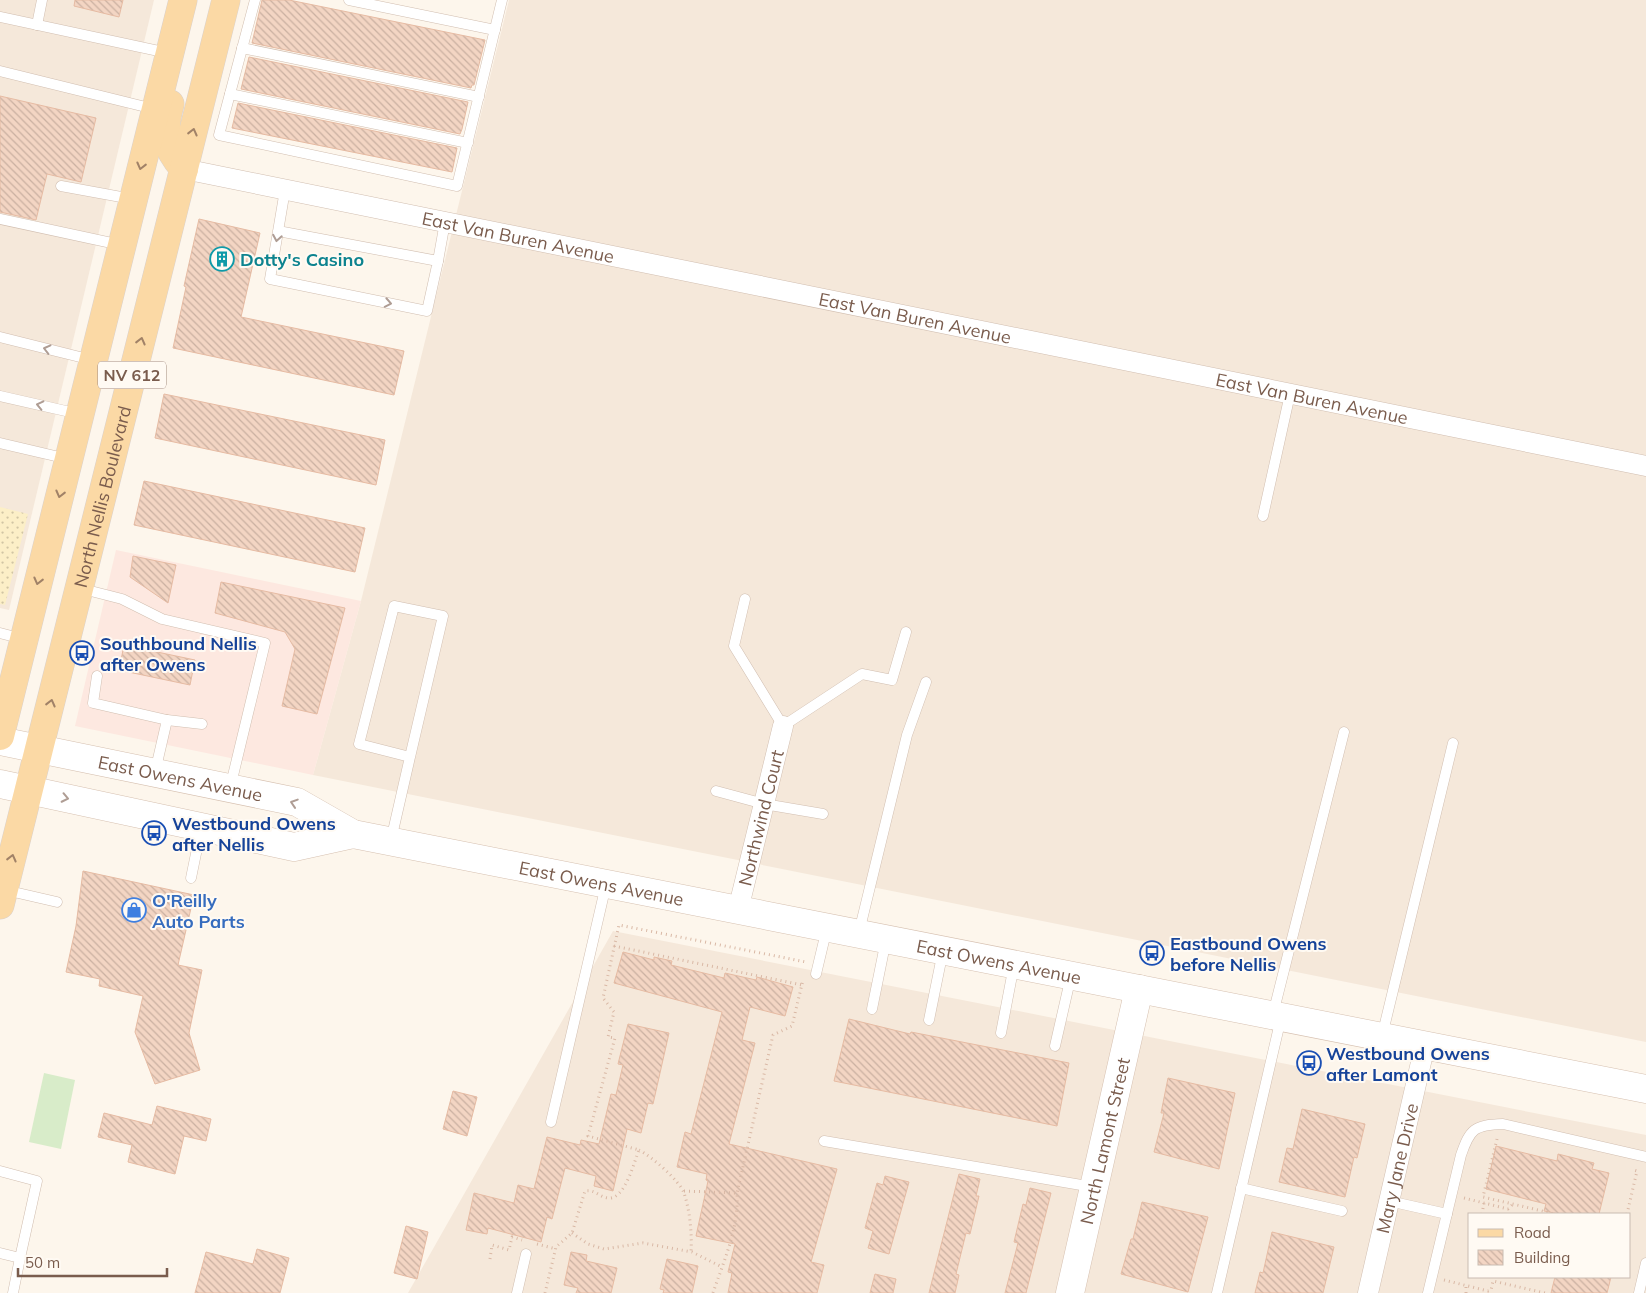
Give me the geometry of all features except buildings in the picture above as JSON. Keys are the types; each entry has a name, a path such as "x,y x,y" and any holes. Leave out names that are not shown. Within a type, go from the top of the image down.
{"main road":[{"name":"NV 612","path":"0,736 12,636 69,459 183,0"},
{"path":"183,0 188,37 166,121 165,132 172,155 184,169"},
{"name":"North Nellis Boulevard","path":"2,898 226,0"},
{"name":"East Owens Avenue","path":"0,741 297,802 352,834 1646,1089"},
{"name":"East Owens Avenue","path":"0,784 294,847 352,834"},
{"name":"North Lamont Street","path":"1070,1293 1139,989"}],"street":[{"name":"East Van Buren Avenue","path":"184,169 1646,466"},
{"name":"Northwind Court","path":"738,910 783,726"},
{"name":"Mary Jane Drive","path":"1368,1293 1425,1045"}],"lane":[{"path":"37,25 42,0"},
{"path":"255,0 219,135 457,186 502,0"},
{"path":"349,0 495,30"},
{"path":"0,17 169,53"},
{"path":"242,48 479,97"},
{"path":"0,71 155,109"},
{"path":"230,94 468,143"},
{"path":"61,186 133,199"},
{"path":"285,190 270,279 427,311 445,222"},
{"path":"0,219 122,246"},
{"path":"278,231 438,261"},
{"path":"0,338 93,360"},
{"path":"1263,516 1290,394"},
{"path":"0,396 80,414"},
{"path":"0,443 69,459"},
{"path":"79,588 122,599 162,619 265,643 230,788"},
{"path":"745,598 734,646 783,726 862,674 892,680 906,632"},
{"path":"390,841 410,757 443,616 394,606 360,744 410,757"},
{"path":"97,676 92,703 167,720 202,724"},
{"path":"858,933 907,735 926,682"},
{"path":"154,773 167,720"},
{"path":"1217,1293 1277,1016 1344,732"},
{"path":"1381,1037 1453,743"},
{"path":"716,791 764,804 823,814"},
{"path":"191,878 202,828"},
{"path":"551,1122 606,884"},
{"path":"2,898 58,902"},
{"path":"816,974 828,927"},
{"path":"872,1009 887,939"},
{"path":"928,1020 943,950"},
{"path":"1001,1033 1014,964"},
{"path":"1055,1046 1071,975"},
{"path":"1428,1293 1468,1134 1482,1125 1502,1124 1646,1158"},
{"path":"824,1141 1094,1187"},
{"path":"0,1171 37,1181 13,1293"},
{"path":"1241,1188 1342,1211"},
{"path":"1389,1201 1447,1214"},
{"path":"0,1253 20,1258"},
{"path":"517,1293 526,1254"},
{"path":"1639,1293 1646,1263"}],"path":[{"path":"691,1252 692,1235 684,1191 648,1154 588,1136 616,1038 608,1037 614,1012 602,998 619,926 807,963 805,970"},
{"path":"614,946 802,985"},
{"path":"713,1293 735,1230 738,1209 737,1193 773,1034 792,1026 804,978"},
{"path":"1507,1140 1497,1139 1483,1197 1549,1213"},
{"path":"545,1293 556,1247 572,1233 585,1191 592,1190 607,1198 616,1196 625,1187 639,1150"},
{"path":"1627,1213 1637,1171 1628,1169"},
{"path":"684,1191 737,1193"},
{"path":"1452,1195 1508,1209 1513,1204"},
{"path":"1482,1213 1484,1203"},
{"path":"572,1233 588,1244 604,1249 643,1243 691,1252 722,1267"},
{"path":"490,1259 492,1245 509,1250 512,1237 530,1242"},
{"path":"1432,1277 1488,1291 1491,1290 1493,1281 1533,1292 1545,1293"},
{"path":"1466,1285 1466,1293"}],"shaded area":[{"path":"0,0 154,0 9,610 0,608"},
{"path":"509,0 1646,0 1646,1042 313,775 361,601"},
{"path":"116,550 361,601 313,775 75,726"},
{"path":"613,931 1646,1135 1646,1293 408,1293"}],"sand":[{"path":"0,507 28,514 5,605 0,604"}],"green space":[{"path":"44,1073 75,1080 61,1149 29,1142"}],"place":[{"name":"Dotty's Casino","path":"222,259"},
{"name":"Southbound Nellis after Owens","path":"82,653"},
{"name":"Westbound Owens after Nellis","path":"154,833"},
{"name":"O'Reilly Auto Parts","path":"134,910"},
{"name":"Eastbound Owens before Nellis","path":"1152,953"},
{"name":"Westbound Owens after Lamont","path":"1309,1063"}]}
